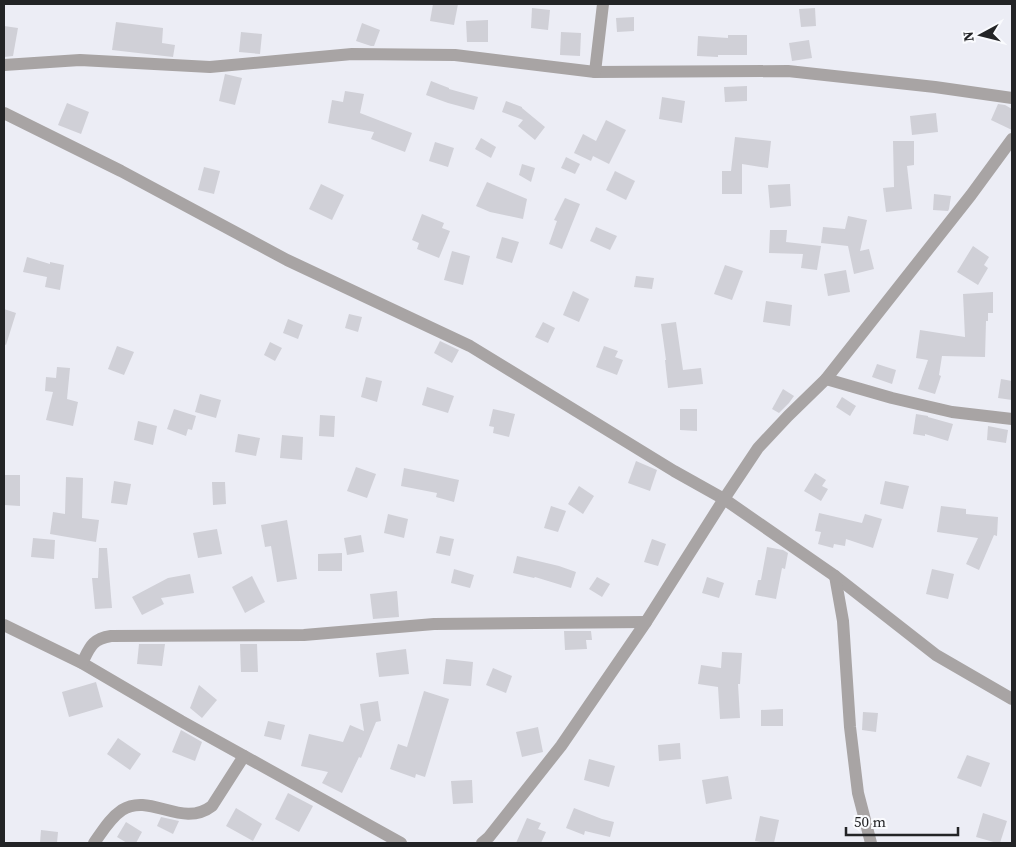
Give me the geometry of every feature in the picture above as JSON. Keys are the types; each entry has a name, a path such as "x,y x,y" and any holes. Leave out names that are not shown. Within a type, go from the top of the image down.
{"street":[{"path":"595,72 603,4"},
{"path":"4,65 80,60 210,67 352,54 456,55 595,72 788,71 935,87 1012,98"},
{"path":"4,113 121,171 287,260 470,346 674,471 724,499 835,576 936,655 1012,699"},
{"path":"482,843 489,837 561,746 646,622 758,448 826,379 972,195 1012,139"},
{"path":"826,379 892,398 952,412 1012,419"},
{"path":"835,576 843,621 850,727 858,793 871,843"},
{"path":"82,663 95,641 111,636 304,635 434,624 646,622"},
{"path":"4,625 82,663 401,843"},
{"path":"94,843 114,816 124,809 133,806 143,805 184,814 199,813 207,810 212,806 244,756"}],"building":[{"path":"433,4 458,4 454,25 430,21"},
{"path":"532,8 550,10 548,30 531,28"},
{"path":"815,8 816,26 801,27 799,9"},
{"path":"634,17 634,31 617,32 616,18"},
{"path":"488,20 488,42 467,42 466,21"},
{"path":"116,22 163,28 162,43 175,45 173,57 112,50"},
{"path":"362,23 380,30 374,46 356,41"},
{"path":"4,26 18,28 13,56 4,57"},
{"path":"241,32 262,34 260,54 239,52"},
{"path":"561,32 581,33 580,56 560,55"},
{"path":"728,35 747,35 747,55 697,56 698,36 728,38"},
{"path":"809,40 812,58 792,61 789,43"},
{"path":"225,74 242,78 235,105 219,101"},
{"path":"431,81 449,89 478,97 474,110 426,95"},
{"path":"747,86 747,101 725,102 724,87"},
{"path":"345,91 364,94 360,113 412,133 405,152 371,139 374,132 328,123 332,100 343,102"},
{"path":"662,97 685,101 682,123 659,119"},
{"path":"506,101 522,107 545,127 535,140 518,126 523,120 502,112"},
{"path":"67,103 89,112 81,134 58,125"},
{"path":"998,104 1012,109 1012,130 991,120"},
{"path":"936,113 938,132 912,135 910,116"},
{"path":"606,120 626,130 609,164 593,156 591,161 574,153 583,134 596,141"},
{"path":"735,137 771,141 768,168 742,164 742,194 722,194 722,171 731,171"},
{"path":"481,138 496,147 491,158 475,149"},
{"path":"893,141 914,141 914,165 907,166 912,209 886,212 883,188 894,187"},
{"path":"435,142 454,148 448,167 429,161"},
{"path":"566,157 580,164 575,174 561,168"},
{"path":"522,164 535,168 531,182 519,175"},
{"path":"204,167 220,171 214,194 198,190"},
{"path":"615,171 635,181 626,200 606,190"},
{"path":"487,182 527,199 523,219 490,212 476,206"},
{"path":"321,184 344,195 332,220 309,209"},
{"path":"790,184 791,206 770,208 768,185"},
{"path":"934,194 951,196 948,211 933,210"},
{"path":"565,198 580,204 562,249 549,244 557,221 554,220"},
{"path":"422,214 444,223 442,228 450,231 439,258 417,249 419,243 412,240"},
{"path":"848,216 867,220 860,251 869,249 874,269 854,274 848,246 821,243 823,227 845,229"},
{"path":"596,227 617,236 610,250 590,241"},
{"path":"770,230 787,230 786,242 821,246 817,270 801,268 803,254 769,253"},
{"path":"502,237 519,242 512,263 496,258"},
{"path":"973,246 989,257 984,265 988,268 978,285 957,272"},
{"path":"452,251 470,256 463,285 444,280"},
{"path":"27,257 50,264 50,262 64,265 60,290 45,287 47,277 23,272"},
{"path":"725,265 743,271 732,300 714,294"},
{"path":"846,270 850,292 828,296 824,274"},
{"path":"636,276 654,278 652,289 634,287"},
{"path":"573,291 589,299 579,322 563,315"},
{"path":"993,292 993,313 988,313 988,321 986,321 985,357 942,356 939,375 941,376 935,394 918,389 928,360 916,358 920,330 965,337 963,294"},
{"path":"766,301 792,305 790,326 763,322"},
{"path":"4,309 16,313 6,345 4,344"},
{"path":"349,314 362,317 358,332 345,328"},
{"path":"288,319 303,325 298,339 283,333"},
{"path":"543,322 555,328 548,343 535,337"},
{"path":"676,322 683,370 701,368 703,384 668,388 661,324"},
{"path":"440,341 459,350 452,363 434,353"},
{"path":"270,342 282,348 275,361 264,355"},
{"path":"117,346 134,352 124,375 108,369"},
{"path":"604,346 618,351 615,357 623,360 617,375 596,367"},
{"path":"877,364 896,370 892,384 872,377"},
{"path":"57,367 70,368 67,399 78,402 73,426 46,420 53,392 45,391 46,377 56,378"},
{"path":"366,377 382,381 377,402 361,397"},
{"path":"1001,379 1012,381 1012,400 998,398"},
{"path":"427,387 454,396 448,413 422,405"},
{"path":"783,389 794,396 779,413 772,409"},
{"path":"200,394 221,400 216,418 195,412"},
{"path":"842,397 856,406 850,416 836,407"},
{"path":"174,409 196,416 192,430 188,429 186,436 167,429"},
{"path":"493,409 515,414 509,437 493,433 494,427 489,426"},
{"path":"680,409 697,409 697,431 680,430"},
{"path":"916,414 953,424 948,441 925,434 925,436 913,434"},
{"path":"320,415 335,416 334,437 319,436"},
{"path":"138,421 157,426 153,445 134,440"},
{"path":"988,426 1008,430 1006,443 987,440"},
{"path":"238,434 260,438 256,456 235,452"},
{"path":"282,435 303,437 302,460 280,458"},
{"path":"636,461 657,470 650,491 628,483"},
{"path":"356,467 376,474 367,498 347,491"},
{"path":"404,468 459,480 454,502 436,497 437,493 401,486"},
{"path":"815,473 826,480 822,486 828,489 821,501 804,491"},
{"path":"4,475 20,475 20,506 4,505"},
{"path":"66,477 83,478 82,518 99,520 96,542 50,534 53,512 65,514"},
{"path":"114,481 131,484 127,505 111,503"},
{"path":"885,481 909,486 903,509 880,504"},
{"path":"212,482 225,482 226,504 213,505"},
{"path":"579,486 594,496 583,514 568,504"},
{"path":"551,506 566,511 558,532 544,528"},
{"path":"941,506 966,509 966,514 998,517 997,536 994,535 979,570 966,564 978,538 937,532"},
{"path":"819,513 862,523 865,514 882,519 873,548 846,539 845,546 834,544 833,548 818,544 821,532 815,531"},
{"path":"388,514 408,519 404,538 384,533"},
{"path":"287,520 297,579 277,582 271,546 265,547 261,525"},
{"path":"217,529 222,554 198,558 193,533"},
{"path":"361,535 364,552 347,555 344,538"},
{"path":"440,536 454,539 450,556 436,553"},
{"path":"33,538 55,540 54,559 31,557"},
{"path":"652,539 666,544 658,566 644,562"},
{"path":"767,547 783,550 788,553 785,569 782,568 776,599 755,595 758,580 761,580"},
{"path":"99,548 107,548 112,608 95,609 92,578 98,578"},
{"path":"342,553 342,571 318,571 318,554"},
{"path":"517,556 576,572 571,588 535,577 513,573"},
{"path":"454,569 474,575 470,588 451,583"},
{"path":"932,569 954,574 948,599 926,594"},
{"path":"190,574 194,593 161,598 164,604 142,615 132,597 168,578"},
{"path":"252,576 265,602 245,613 232,587"},
{"path":"597,577 610,584 602,597 589,589"},
{"path":"707,577 724,583 719,598 702,593"},
{"path":"397,591 399,617 373,619 370,594"},
{"path":"564,631 591,631 592,640 586,640 587,649 565,650"},
{"path":"139,644 165,644 162,666 137,664"},
{"path":"240,644 257,644 258,672 241,672"},
{"path":"406,649 409,674 379,677 376,653"},
{"path":"722,652 742,653 740,684 738,684 740,718 720,719 718,687 698,684 701,665 721,668"},
{"path":"446,659 473,662 471,686 443,684"},
{"path":"493,668 512,676 506,693 486,685"},
{"path":"96,682 103,707 69,717 62,692"},
{"path":"199,685 217,700 202,718 190,708"},
{"path":"424,691 449,699 425,777 416,774 415,778 390,769 398,744 407,747"},
{"path":"378,701 381,721 376,722 361,758 359,757 342,793 322,783 328,772 301,766 309,734 343,742 350,725 364,731 360,704"},
{"path":"783,709 783,726 761,726 761,710"},
{"path":"863,712 878,713 876,732 862,730"},
{"path":"268,721 285,725 281,740 264,736"},
{"path":"538,727 543,752 522,757 516,732"},
{"path":"181,730 202,742 195,761 172,752"},
{"path":"118,738 141,754 130,770 107,754"},
{"path":"680,743 681,759 659,761 658,745"},
{"path":"967,755 990,763 981,787 957,778"},
{"path":"589,759 615,766 609,787 584,780"},
{"path":"728,776 732,799 706,804 702,780"},
{"path":"472,780 473,803 453,804 451,781"},
{"path":"288,793 313,806 299,832 275,819"},
{"path":"236,808 262,824 253,841 226,826"},
{"path":"574,808 614,822 610,837 585,831 584,835 566,828"},
{"path":"983,813 1007,821 1000,843 976,837"},
{"path":"760,816 779,820 774,843 755,841"},
{"path":"161,817 179,821 173,834 157,826"},
{"path":"527,818 541,823 538,829 546,832 541,843 516,843"},
{"path":"126,822 142,832 136,843 127,843 117,837"},
{"path":"41,830 58,832 57,843 40,843"}]}
